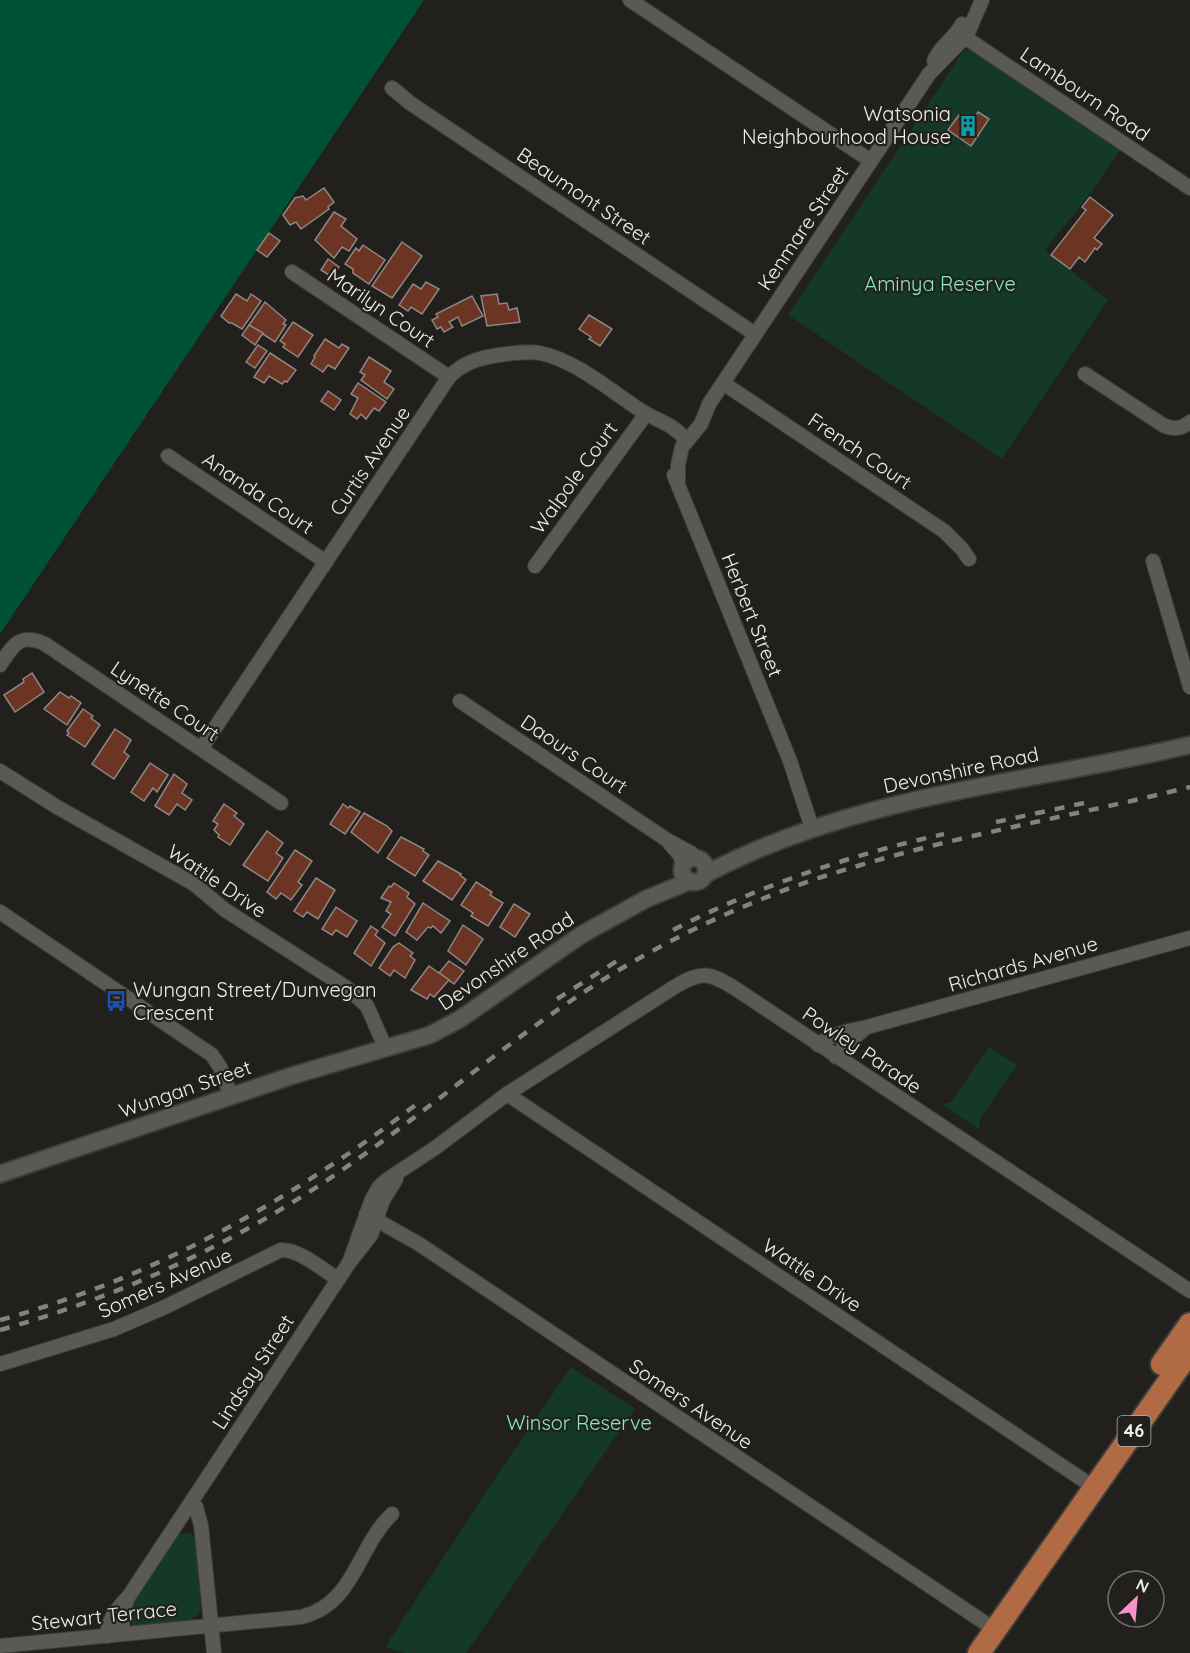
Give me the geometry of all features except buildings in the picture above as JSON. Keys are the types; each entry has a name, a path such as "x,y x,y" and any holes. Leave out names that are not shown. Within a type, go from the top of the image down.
{"highway":[{"name":"46","path":"1089,1484 1190,1324"},
{"name":"46","path":"979,1653 1048,1533 1089,1484 1190,1351"}],"street":[{"path":"630,0 871,161"},
{"name":"Kenmare Street","path":"962,35 968,9 975,0"},
{"name":"Kenmare Street","path":"681,437 701,424 709,404 929,74 936,55 942,46 962,35 981,0"},
{"name":"Lambourn Road","path":"962,35 1190,188"},
{"name":"Beaumont Street","path":"392,88 410,103 755,334"},
{"name":"Marilyn Court","path":"291,272 449,376"},
{"name":"Curtis Avenue","path":"201,748 449,376 457,368 474,360 513,353 540,353 566,362 646,414 664,421 681,437"},
{"path":"1085,374 1163,425 1177,428 1190,422"},
{"name":"French Court","path":"723,383 944,531 969,559"},
{"name":"Walpole Court","path":"535,566 646,414"},
{"name":"Herbert Street","path":"681,437 678,483 817,826"},
{"name":"Ananda Court","path":"168,456 326,562"},
{"path":"1153,561 1190,687"},
{"name":"Lynette Court","path":"0,665 16,644 25,639 37,640 281,803"},
{"name":"Daours Court","path":"460,701 667,840 693,867"},
{"name":"Devonshire Road","path":"386,1049 430,1035 460,1019 556,951 646,899 693,867 745,853 817,826 882,807 942,793 1190,745"},
{"name":"Wattle Drive","path":"0,771 57,807 194,884 225,910 347,988 367,1006 386,1049"},
{"path":"0,912 212,1055 220,1067 231,1096"},
{"name":"Richards Avenue","path":"818,1045 842,1032 1190,938"},
{"name":"Powley Parade","path":"507,1094 689,978 703,974 718,977 1190,1292"},
{"name":"Richards Avenue","path":"836,1057 852,1038 867,1027"},
{"name":"Wungan Street","path":"0,1174 291,1076 386,1049"},
{"name":"Wattle Drive","path":"507,1094 1089,1484"},
{"name":"Lindsay Street","path":"107,1636 110,1618 129,1596 349,1263 372,1217 372,1199 380,1187 507,1094"},
{"name":"Somers Avenue","path":"372,1217 419,1244 994,1629"},
{"name":"Somers Avenue","path":"0,1364 114,1329 282,1250 299,1254 338,1279"},
{"path":"190,1503 196,1507 201,1525 214,1653"},
{"name":"Stewart Terrace","path":"0,1646 313,1614 327,1606 352,1578 382,1524 392,1514"},
{"name":"Lindsay Street","path":"122,1634 123,1614 129,1596"}],"green space":[{"path":"0,0 424,0 0,634"},
{"name":"Aminya Reserve","path":"964,50 973,52 1120,150 1093,190 1045,250 1108,300 1002,459 788,315"},
{"path":"989,1047 1017,1065 979,1120 980,1130 942,1104 951,1102"},
{"name":"Winsor Reserve","path":"571,1367 635,1409 466,1653 405,1653 385,1647 494,1480"},
{"path":"187,1532 195,1539 201,1605 198,1615 189,1620 136,1626 131,1624 127,1611 178,1535"}],"railway":[{"path":"0,1330 90,1301 134,1283 178,1264 262,1221 380,1143 566,1004 645,955 721,916 800,884 895,855 1190,787"},
{"path":"996,822 1084,803"},
{"path":"673,930 738,899 805,873 944,834"},
{"path":"557,999 623,957"},
{"path":"0,1320 57,1303 113,1282 220,1232 321,1172 418,1103"}],"place":[{"name":"Watsonia Neighbourhood House","path":"968,126"},
{"name":"Wungan Street/Dunvegan Crescent","path":"116,1001"}]}
